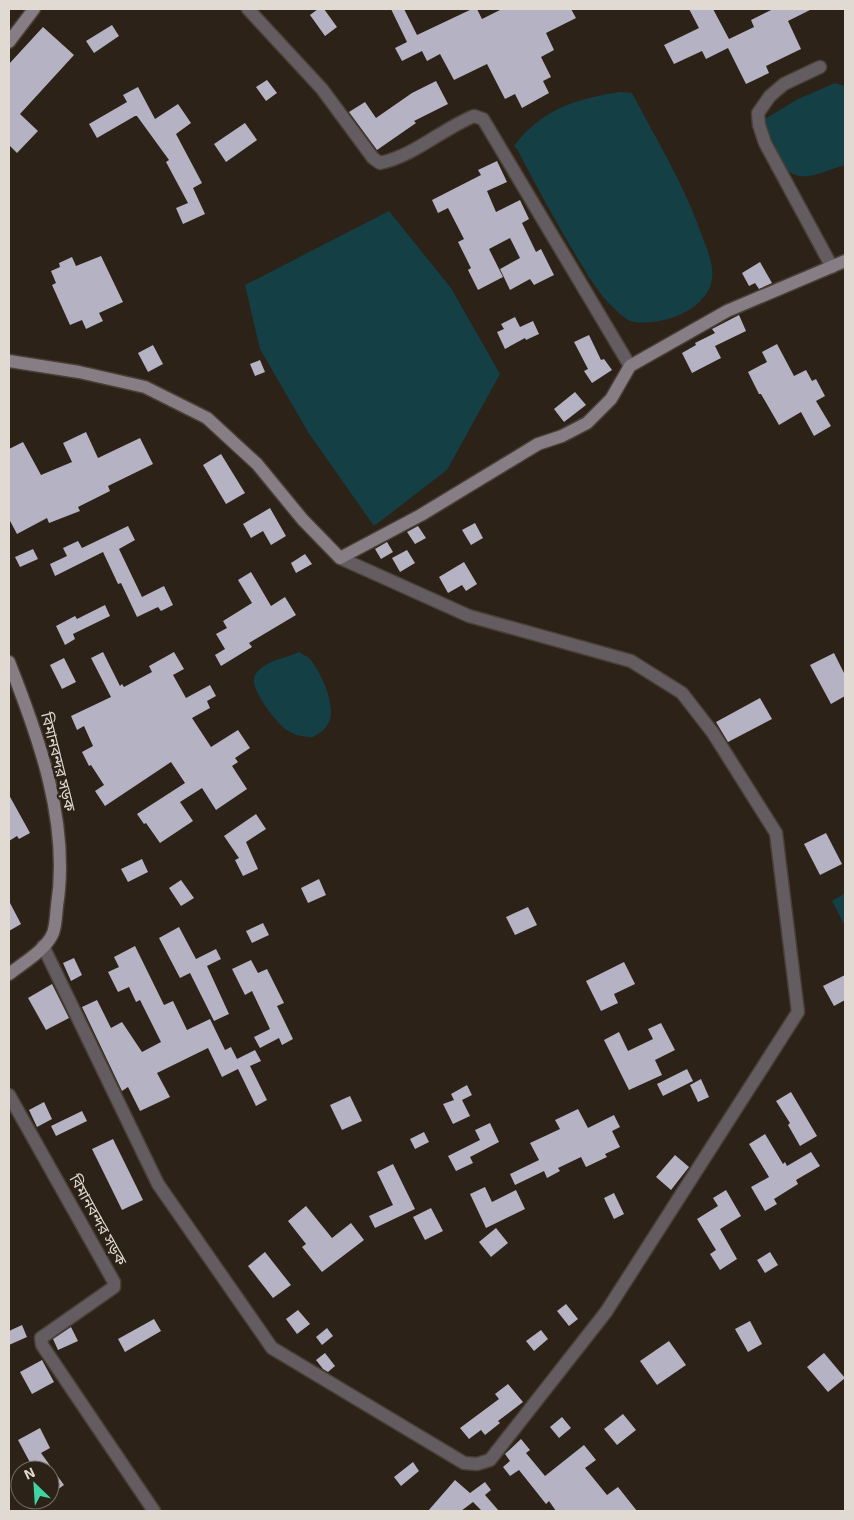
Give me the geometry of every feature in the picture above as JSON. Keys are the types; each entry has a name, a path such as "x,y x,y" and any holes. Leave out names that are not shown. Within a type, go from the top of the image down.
{"main road":[{"path":"9,42 34,9"},
{"path":"9,362 79,372 145,387 207,418 257,464 303,520 340,558 421,515 538,444 562,436 587,423 611,399 630,366 727,311 845,261"},
{"name":"বিমানবন্দর সড়ক","path":"9,662 32,722 52,795 60,851 59,894 53,933 43,946 9,974"}],"street":[{"path":"248,9 322,89 373,158 380,163 395,160 461,121 474,116 483,119 630,366"},
{"path":"820,67 784,84 770,96 758,113 759,125 765,143 832,267"},
{"path":"43,946 158,1184 272,1348 464,1463 478,1464 490,1460 606,1312 798,1012 776,833 714,733 682,693 631,661 469,616 340,558"},
{"name":"বিমানবন্দর সড়ক","path":"9,1095 114,1282 114,1287 41,1338 42,1345 154,1511"}],"water":[{"path":"835,83 845,86 845,165 811,176 795,175 787,170 773,148 766,130 765,119 798,99"},
{"path":"620,92 632,93 669,162 694,215 708,251 712,269 712,280 702,300 683,313 661,321 642,323 628,320 602,295 588,276 514,146 525,133 548,114 574,102"},
{"path":"389,211 451,288 500,374 447,470 374,526 308,432 260,349 245,285"},
{"path":"299,652 309,658 314,664 323,680 330,700 331,717 328,724 313,737 298,735 284,728 264,703 255,687 255,675 264,666"},
{"path":"845,893 845,926 832,901"}],"building":[{"path":"318,9 324,9 337,27 325,36 310,15"},
{"path":"391,9 404,9 417,35 472,9 477,9 482,19 502,9 571,9 576,18 546,33 554,50 541,57 551,77 543,81 549,93 522,108 515,94 505,99 487,64 454,80 440,54 427,61 422,51 402,61 395,48 407,42"},
{"path":"689,9 713,9 729,39 754,27 751,20 773,9 812,9 788,21 801,49 766,66 769,73 746,84 728,48 706,59 702,51 674,64 664,45 699,28"},
{"path":"112,25 119,36 94,53 86,41"},
{"path":"43,27 74,55 20,114 38,131 17,153 9,145 9,64"},
{"path":"267,80 277,93 266,101 256,87"},
{"path":"436,81 448,104 414,121 416,123 377,150 349,112 365,102 376,118 412,93"},
{"path":"138,87 155,119 178,104 191,123 176,134 202,183 193,188 205,214 183,224 176,208 188,203 166,162 169,160 137,116 97,138 89,124 127,102 123,95"},
{"path":"245,123 257,140 226,162 214,144"},
{"path":"497,161 507,182 487,191 496,212 520,200 529,219 522,223 536,252 541,249 554,275 534,285 530,279 510,290 500,269 520,258 510,238 489,249 503,277 478,290 468,270 471,268 458,242 464,239 448,208 438,213 432,200 481,175 478,170"},
{"path":"101,256 123,302 99,313 103,321 86,329 82,320 70,325 52,285 56,283 51,271 60,267 59,263 72,257 76,266"},
{"path":"760,262 772,283 759,289 755,283 749,286 742,273"},
{"path":"739,315 746,331 715,346 721,358 692,373 682,353 696,345 695,343 715,333 712,329"},
{"path":"515,317 520,327 533,321 539,334 526,340 525,338 505,349 497,332 504,329 501,324"},
{"path":"589,335 601,360 604,359 612,370 592,383 584,371 588,369 574,342"},
{"path":"777,344 794,376 806,370 812,381 816,379 825,396 816,401 831,426 814,436 801,412 779,425 761,394 759,394 748,372 767,362 762,352"},
{"path":"153,345 163,364 148,372 138,353"},
{"path":"260,360 265,372 255,376 250,364"},
{"path":"575,392 586,405 564,422 554,409"},
{"path":"86,432 98,458 140,438 153,464 108,486 110,491 78,507 80,511 49,523 47,518 17,534 9,519 9,449 23,442 41,475 72,462 63,443"},
{"path":"221,454 245,493 226,504 203,465"},
{"path":"270,508 286,536 271,545 263,531 251,538 243,524"},
{"path":"475,523 483,538 471,545 462,530"},
{"path":"128,526 135,540 119,549 142,597 164,586 173,605 161,611 158,607 137,617 121,583 118,584 103,552 55,576 50,564 67,556 63,548 78,541 82,548"},
{"path":"418,526 426,538 415,544 407,532"},
{"path":"387,542 393,552 381,559 375,549"},
{"path":"33,549 38,559 20,567 15,557"},
{"path":"407,550 415,563 400,572 392,558"},
{"path":"305,554 312,564 296,573 291,563"},
{"path":"464,562 477,584 466,591 462,585 448,593 439,577"},
{"path":"251,572 271,606 285,597 296,615 249,643 252,647 221,666 215,655 225,649 216,634 227,628 223,621 252,603 238,580"},
{"path":"105,605 110,616 73,634 75,639 65,645 56,626 75,616 77,619"},
{"path":"103,652 120,686 122,684 124,687 152,672 149,666 174,652 184,669 173,675 186,698 210,685 216,696 207,701 210,708 192,718 211,747 238,730 250,748 235,758 238,762 232,766 247,789 216,810 202,788 180,802 193,821 160,843 137,814 185,783 171,762 105,806 95,791 104,785 91,765 89,766 82,752 93,746 84,726 77,730 71,716 111,697 91,658"},
{"path":"834,653 845,675 845,696 831,704 810,665"},
{"path":"64,658 76,682 62,689 50,665"},
{"path":"760,698 772,719 728,742 716,722"},
{"path":"9,795 30,833 19,839 17,836 9,841"},
{"path":"256,814 266,829 246,842 258,869 243,876 235,860 239,858 224,836"},
{"path":"826,833 842,864 820,875 804,844"},
{"path":"142,859 148,872 128,882 121,869"},
{"path":"319,879 326,895 308,903 301,888"},
{"path":"181,880 194,898 181,906 169,888"},
{"path":"9,901 21,924 9,931"},
{"path":"528,907 537,925 515,935 506,917"},
{"path":"263,923 269,935 252,943 246,931"},
{"path":"179,927 196,959 216,949 221,959 207,966 229,1014 214,1021 190,973 180,978 159,938"},
{"path":"135,946 164,1005 173,1001 187,1030 210,1019 225,1050 231,1047 237,1059 255,1050 261,1061 250,1066 267,1100 256,1106 238,1069 222,1077 208,1048 157,1073 170,1097 140,1111 128,1087 122,1091 82,1007 97,1000 111,1028 122,1022 142,1052 161,1042 140,1000 136,1002 129,987 118,992 108,972 119,967 114,957"},
{"path":"74,958 82,975 71,981 63,963"},
{"path":"251,960 258,973 267,969 284,1003 277,1006 293,1039 282,1045 279,1038 260,1048 254,1037 270,1029 252,991 245,995 232,969"},
{"path":"624,962 635,984 614,994 618,1003 601,1011 586,981"},
{"path":"845,975 845,1000 834,1006 823,986"},
{"path":"52,984 69,1018 46,1030 28,998"},
{"path":"661,1023 675,1050 655,1060 662,1075 629,1090 604,1040 619,1032 628,1051 653,1039 648,1029"},
{"path":"687,1069 693,1081 663,1096 657,1084"},
{"path":"701,1079 709,1097 698,1102 690,1085"},
{"path":"467,1085 472,1095 462,1100 470,1116 453,1124 443,1104 454,1100 451,1094"},
{"path":"791,1092 817,1136 800,1146 788,1125 790,1123 776,1101"},
{"path":"350,1096 362,1121 342,1130 330,1105"},
{"path":"44,1102 52,1119 37,1127 29,1110"},
{"path":"578,1109 588,1128 614,1115 620,1127 612,1131 620,1147 605,1154 607,1157 586,1167 581,1157 558,1168 560,1171 547,1178 544,1171 515,1185 510,1174 539,1160 530,1143 560,1129 555,1120"},
{"path":"82,1111 87,1121 56,1136 51,1126"},
{"path":"490,1123 499,1142 470,1157 473,1163 456,1171 448,1156 480,1140 475,1130"},
{"path":"424,1132 429,1142 415,1149 410,1139"},
{"path":"765,1134 783,1164 785,1162 787,1166 811,1152 820,1166 796,1180 798,1184 774,1199 777,1204 765,1211 751,1187 769,1177 749,1144"},
{"path":"113,1139 143,1200 122,1210 92,1149"},
{"path":"675,1155 689,1167 671,1190 656,1177"},
{"path":"393,1164 415,1209 375,1228 369,1216 393,1205 377,1172"},
{"path":"485,1187 492,1202 516,1190 525,1209 486,1228 470,1194"},
{"path":"726,1190 741,1216 720,1229 737,1259 720,1270 710,1254 716,1250 697,1219 718,1206 713,1198"},
{"path":"614,1193 624,1214 614,1219 604,1198"},
{"path":"306,1206 332,1238 351,1223 364,1240 322,1272 302,1247 306,1244 288,1221"},
{"path":"431,1208 443,1231 425,1240 413,1217"},
{"path":"496,1228 508,1243 491,1257 479,1242"},
{"path":"265,1252 291,1285 273,1298 248,1266"},
{"path":"770,1252 778,1265 765,1273 757,1260"},
{"path":"566,1304 578,1319 569,1326 557,1311"},
{"path":"298,1310 310,1324 297,1334 286,1319"},
{"path":"154,1319 161,1331 125,1352 118,1339"},
{"path":"750,1321 762,1344 748,1352 735,1329"},
{"path":"22,1325 27,1337 9,1345 9,1331"},
{"path":"71,1327 78,1341 58,1350 53,1339"},
{"path":"327,1328 333,1336 322,1345 316,1337"},
{"path":"541,1330 548,1339 534,1351 526,1341"},
{"path":"669,1341 686,1365 657,1385 640,1361"},
{"path":"325,1353 335,1366 328,1372 316,1360"},
{"path":"824,1353 845,1378 828,1392 807,1367"},
{"path":"42,1360 54,1382 32,1394 20,1372"},
{"path":"508,1384 523,1402 498,1421 500,1423 485,1435 481,1430 469,1439 460,1428 499,1399 495,1394"},
{"path":"623,1414 636,1430 617,1445 604,1429"},
{"path":"562,1417 571,1428 559,1438 550,1427"},
{"path":"40,1428 50,1448 41,1453 46,1460 29,1460 18,1440"},
{"path":"521,1439 530,1450 526,1453 545,1476 584,1445 596,1460 585,1468 607,1495 618,1487 637,1511 556,1511 549,1501 546,1504 519,1470 510,1476 503,1467 510,1461 505,1454"},
{"path":"413,1462 419,1471 401,1486 394,1477"},
{"path":"60,1479 64,1485 60,1488"},
{"path":"455,1480 470,1493 485,1482 491,1490 485,1495 499,1511 482,1511 473,1502 461,1511 428,1511"}]}
